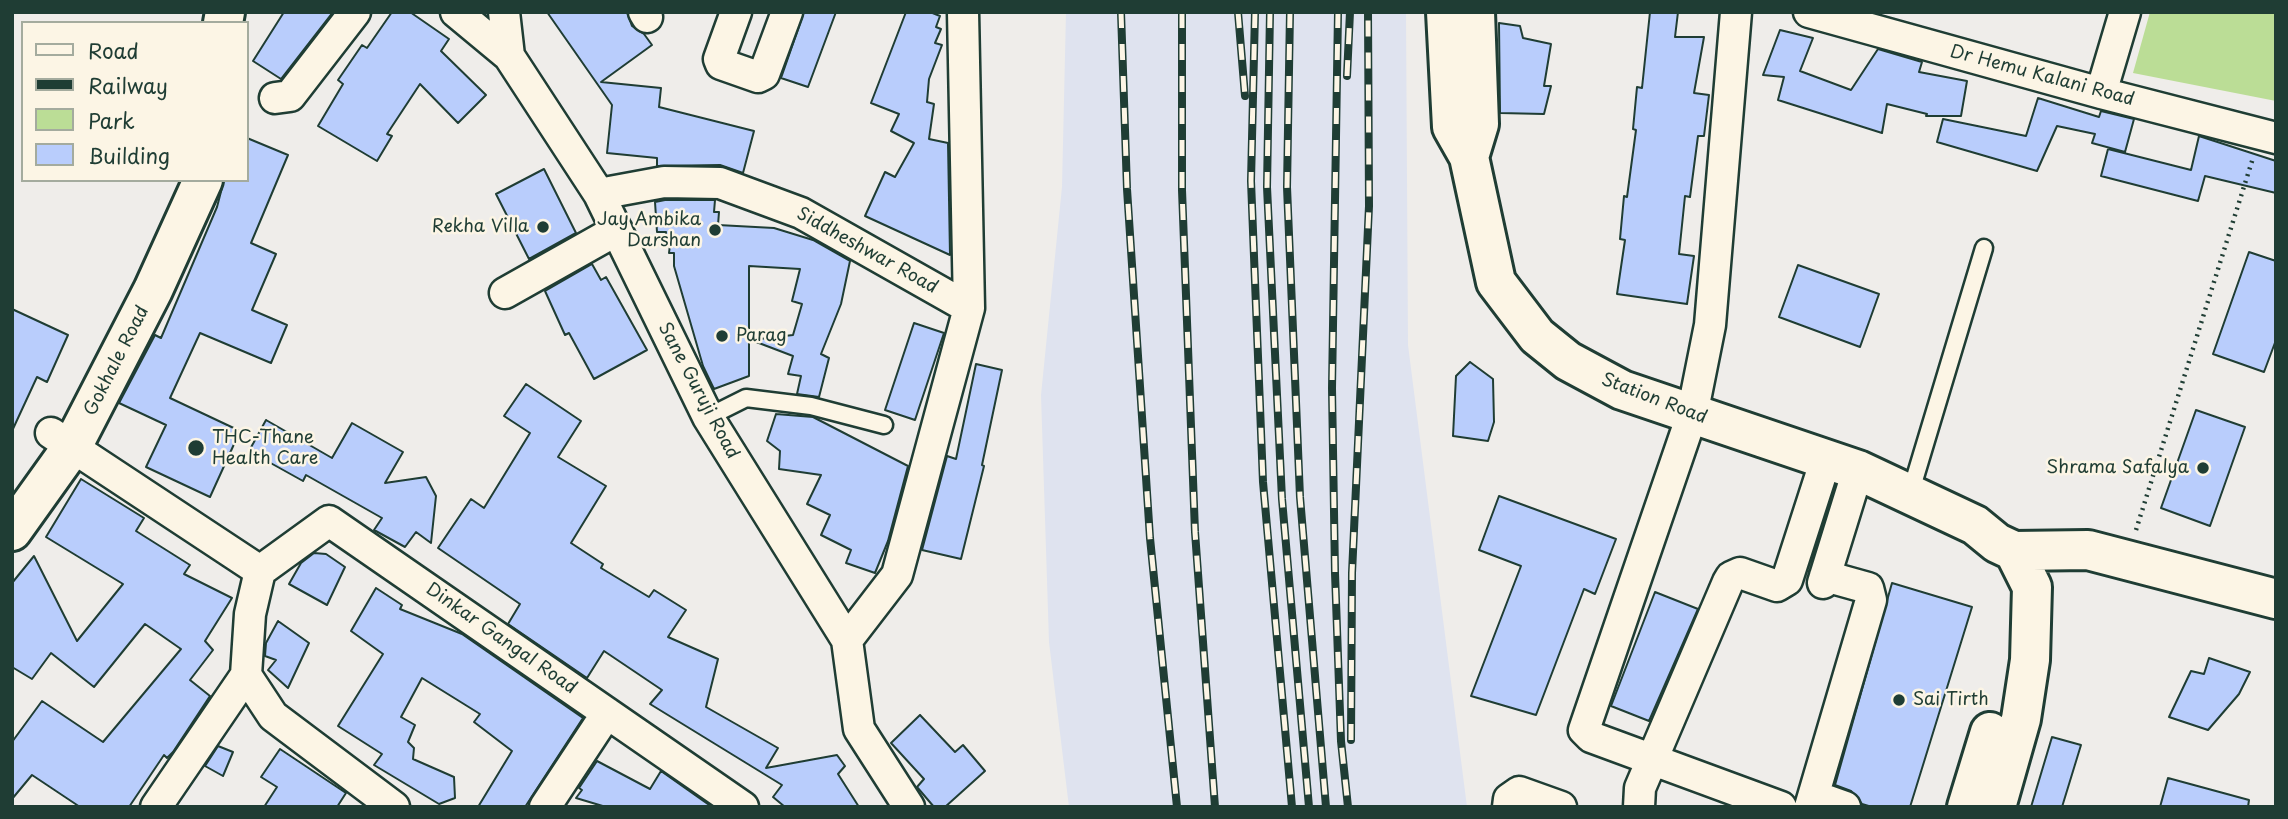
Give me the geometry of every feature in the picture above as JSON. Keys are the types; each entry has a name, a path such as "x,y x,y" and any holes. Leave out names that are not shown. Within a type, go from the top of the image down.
{"main road":[{"path":"1446,12 1452,127 1469,157"},
{"name":"Station Road","path":"1475,12 1479,124 1469,157 1496,282 1537,336 1567,361 1622,390 1842,465 1975,525 1997,543 2014,551"},
{"name":"Gokhale Road","path":"62,440 177,182"},
{"name":"Gokhale Road","path":"17,505 62,440 153,290 202,182"},
{"path":"1996,807 2008,715 2007,587 2014,551 2040,553 2067,548 2127,558 2276,599"},
{"path":"1967,807 2008,715"}],"street":[{"path":"275,98 290,96 355,12"},
{"path":"456,12 509,56"},
{"path":"736,12 719,59 721,64 758,77 764,74 787,12"},
{"path":"846,640 897,575 969,308 963,12"},
{"path":"1736,12 1710,325 1692,415 1584,730 1591,737 1782,807"},
{"name":"Dr Hemu Kalani Road","path":"1809,12 2268,136"},
{"path":"2101,93 2125,12"},
{"name":"Sane Guruji Road","path":"506,14 509,56 599,194 708,417 846,640 859,729 909,807"},
{"name":"Siddheshwar Road","path":"599,194 664,182 720,183 801,213 969,308"},
{"path":"505,293 617,230"},
{"path":"62,440 260,571 250,614 246,675 156,807"},
{"path":"1842,465 1824,579 1868,588 1871,600 1812,802 1846,807"},
{"path":"1639,807 1640,788 1731,577 1740,573 1777,586 1787,580 1842,465"},
{"name":"Dinkar Gangal Road","path":"260,571 329,521 743,807"},
{"path":"246,675 273,716 361,797 394,807"},
{"path":"545,807 607,713"},
{"path":"1508,807 1509,799 1519,792 1561,807"}],"lane":[{"path":"1910,494 1984,248"},
{"path":"708,417 746,398 811,406 884,425"}],"path":[{"path":"2127,558 2268,136"}],"shaded area":[{"path":"1066,12 1406,12 1408,345 1467,807 1069,807 1049,642 1041,395 1062,187"}],"green space":[{"path":"2150,12 2276,12 2276,101 2133,73"}],"building":[{"path":"284,12 333,12 281,79 253,61"},
{"path":"392,12 410,12 449,39 441,51 486,95 458,123 420,84 387,134 392,136 377,161 318,126 343,84 338,80 362,45 367,48"},
{"path":"547,12 627,12 632,26 644,34 652,45 601,82 661,88 659,107 754,131 743,173 720,165 657,166 657,158 607,153 612,105"},
{"path":"804,12 836,12 808,87 781,78"},
{"path":"906,12 930,12 940,16 936,27 941,29 935,43 942,45 929,79 927,102 934,104 929,139 948,143 950,255 865,216 885,172 895,177 914,143 891,131 899,114 871,103"},
{"path":"1650,12 1678,12 1675,37 1704,37 1694,93 1709,95 1704,136 1698,136 1690,197 1685,196 1679,254 1694,256 1687,304 1617,294 1625,240 1620,239 1624,196 1627,197 1636,130 1633,129 1637,87 1642,88"},
{"path":"1499,23 1520,26 1523,38 1551,44 1544,86 1551,86 1544,114 1500,113"},
{"path":"1780,30 1813,38 1800,71 1851,90 1878,49 1922,62 1919,72 1967,81 1961,116 1926,116 1927,114 1887,104 1882,133 1778,100 1784,77 1763,75"},
{"path":"2038,98 2099,117 2101,111 2134,119 2125,152 2092,143 2095,134 2057,126 2037,171 1937,142 1943,119 2026,136"},
{"path":"2199,136 2276,161 2276,193 2205,176 2198,201 2101,176 2108,149 2191,170"},
{"path":"248,138 288,155 251,243 276,254 252,310 287,325 271,363 200,333 170,398 240,431 210,497 146,467 166,425 119,403 155,335 161,338 217,207 223,182 248,182"},
{"name":"Rekha Villa","path":"544,169 576,233 529,259 496,194"},
{"path":"715,200 714,212 719,212 718,225 774,228 813,240 850,261 841,304 821,354 829,358 819,397 797,394 801,376 788,374 793,356 751,340 793,335 802,304 792,301 800,269 749,266 749,376 714,389 703,366 674,266 674,253 669,253 670,245 665,245 666,232 657,232 655,202"},
{"path":"2249,252 2276,261 2276,340 2264,372 2213,354"},
{"path":"592,264 601,280 606,277 647,350 594,379 569,333 565,335 545,291"},
{"path":"1798,265 1879,294 1860,347 1779,317"},
{"path":"12,309 68,335 47,382 37,377 12,431"},
{"path":"914,323 944,333 915,420 885,410"},
{"path":"1470,362 1493,379 1494,422 1488,441 1453,436 1456,376"},
{"path":"976,364 1002,370 982,465 984,466 961,559 922,550 947,456 956,459"},
{"path":"526,384 581,421 558,457 606,486 571,543 603,564 601,568 649,597 654,590 686,610 668,637 718,659 706,707 778,748 766,768 837,755 845,766 838,774 859,807 785,807 773,797 782,785 650,704 662,690 604,651 587,678 508,624 520,604 438,548 471,499 484,508 530,433 504,416"},
{"name":"Shrama Safalya","path":"2196,410 2245,427 2210,526 2161,508"},
{"path":"776,414 813,417 908,466 888,541 875,573 846,563 851,550 821,535 830,515 807,504 821,475 779,469 780,451 767,441"},
{"path":"266,420 332,458 352,423 403,452 385,483 426,477 436,496 431,543 416,532 405,547 374,530 382,518 306,475 303,481 249,451"},
{"path":"81,479 144,518 136,531 190,565 184,574 232,598 205,641 213,650 190,680 210,696 173,752 167,758 164,755 129,807 80,807 32,775 12,799 12,742 42,701 103,742 181,649 145,624 94,687 51,653 32,679 12,667 12,583 34,556 77,641 123,584 46,537"},
{"path":"1499,496 1616,539 1595,594 1584,589 1536,715 1471,696 1521,566 1479,550"},
{"path":"314,553 326,554 345,567 327,605 289,584 301,563"},
{"name":"Sai Tirth","path":"1892,583 1972,607 1910,807 1872,807 1862,804 1851,791 1835,785"},
{"path":"376,588 402,605 400,609 462,634 583,718 525,807 478,807 512,751 474,722 480,714 422,678 401,717 415,725 408,742 414,748 413,759 454,777 455,798 439,804 374,765 382,754 338,726 383,654 351,631"},
{"path":"1655,592 1698,609 1649,721 1611,706"},
{"path":"278,621 309,643 288,688 268,670 276,660 265,656 266,643"},
{"path":"2209,658 2250,672 2239,694 2208,730 2169,717 2191,671 2204,674"},
{"path":"920,715 955,752 963,745 985,771 945,807 934,807 917,787 924,779 891,743"},
{"path":"2052,737 2081,745 2062,807 2031,807"},
{"path":"218,746 233,752 223,776 205,766"},
{"path":"280,749 346,793 337,807 264,807 277,787 261,777"},
{"path":"597,761 650,789 661,771 712,807 606,807 576,798 582,790 579,788"},
{"path":"2168,778 2249,800 2248,807 2160,807"}],"railway":[{"path":"1121,12 1127,189 1150,538 1177,807"},
{"path":"1182,12 1182,190 1195,532 1215,807"},
{"path":"1238,12 1245,96"},
{"path":"1255,12 1251,181 1263,482 1292,807"},
{"path":"1270,12 1267,187 1282,499 1309,807"},
{"path":"1290,12 1287,187 1300,497 1326,807"},
{"path":"1338,12 1332,388 1341,741 1348,807"},
{"path":"1347,76 1350,12"},
{"path":"1351,740 1352,573 1369,206 1368,12"}],"place":[{"name":"Rekha Villa","path":"543,227"},
{"name":"Jay Ambika Darshan","path":"715,230"},
{"name":"Parag","path":"722,336"},
{"name":"THC-Thane Health Care","path":"196,448"},
{"name":"Shrama Safalya","path":"2203,468"},
{"name":"Sai Tirth","path":"1899,700"}]}
